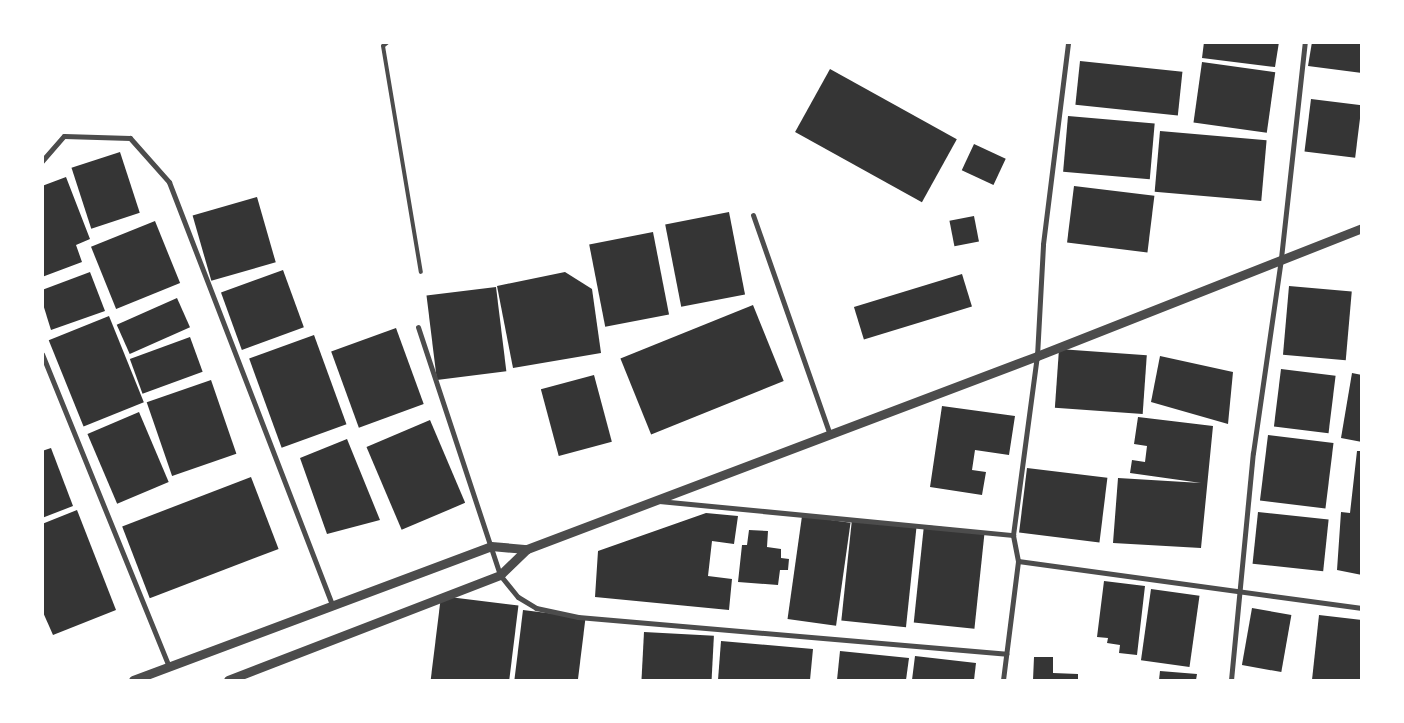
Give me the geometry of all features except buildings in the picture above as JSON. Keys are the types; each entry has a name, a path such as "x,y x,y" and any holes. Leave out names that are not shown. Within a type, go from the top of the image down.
{"street":[{"path":"1003,680 1018,561 1013,535 1037,356 1043,244 1068,42"},
{"path":"1231,680 1253,453 1281,258 1305,42"},
{"path":"42,161 64,136 130,138 169,182 333,606"},
{"path":"753,215 830,436"},
{"path":"228,680 500,575 527,549 830,436 1037,356 1281,258 1362,228"},
{"path":"418,327 500,575 518,597 536,608 578,617 1006,654"},
{"path":"42,354 169,667"},
{"path":"656,501 1013,535"},
{"path":"133,680 491,546 527,549"},
{"path":"1018,561 1240,593 1362,608"}],"lane":[{"path":"388,42 384,46 421,272"}]}
